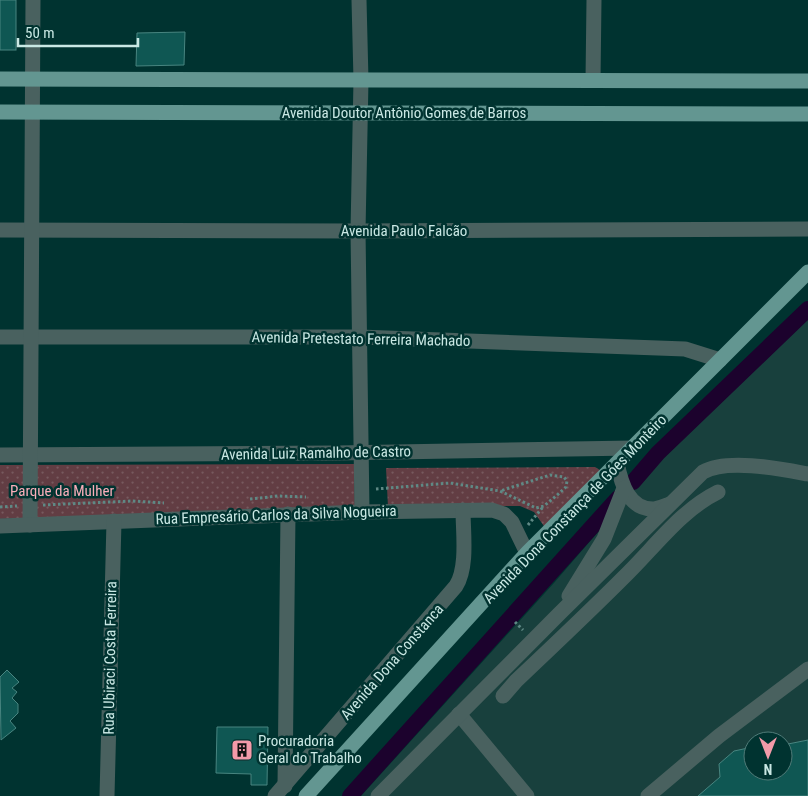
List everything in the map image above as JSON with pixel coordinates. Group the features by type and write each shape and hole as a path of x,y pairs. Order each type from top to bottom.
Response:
{"main road":[{"path":"0,79 808,81"},
{"name":"Avenida Doutor Antônio Gomes de Barros","path":"0,112 808,114"},
{"name":"Avenida Dona Constança de Góes Monteiro","path":"306,796 527,553 808,272"}],"street":[{"path":"30,524 33,0"},
{"path":"359,0 361,80 358,231 362,512"},
{"path":"593,80 594,0"},
{"name":"Avenida Paulo Falcão","path":"0,230 808,229"},
{"name":"Avenida Pretestato Ferreira Machado","path":"0,337 359,337 685,349 720,360"},
{"name":"Avenida Luiz Ramalho de Castro","path":"0,455 362,453 632,448"},
{"path":"617,464 624,488 632,501 645,508 655,509 670,504"},
{"path":"378,796 458,714 703,472 710,468 725,466 754,466 808,474"},
{"path":"559,614 604,539 624,488"},
{"path":"503,696 676,523 703,499 718,492"},
{"name":"Avenida Dona Constanca","path":"280,791 456,586 461,578 463,565 463,510"},
{"name":"Rua Empresário Carlos da Silva Nogueira","path":"0,526 288,514 492,510 504,514 512,522 520,535 527,553"},
{"path":"280,791 285,746 288,514"},
{"name":"Rua Ubiraci Costa Ferreira","path":"107,796 114,521"},
{"path":"648,796 718,736 808,669"},
{"path":"458,714 526,796"},
{"path":"285,746 294,760 304,764"}],"path":[{"path":"500,491 550,476 564,476 567,481 566,487 544,506 520,535"},
{"path":"362,490 450,483 500,491 536,508 544,506"},
{"path":"241,500 278,496 312,498"},
{"path":"0,507 133,501 173,503"},
{"path":"515,622 526,632"}],"shaded area":[{"path":"808,319 808,796 361,796 554,583 653,468"}],"green space":[{"name":"Parque da Mulher","path":"354,464 355,508 0,519 0,465"},
{"path":"595,467 603,472 546,529 534,512 520,506 388,507 386,468"}],"building":[{"path":"0,0 16,0 16,50 0,50"},
{"path":"185,32 184,65 136,66 137,33"},
{"path":"7,670 19,682 12,688 17,692 12,698 18,704 18,713 10,721 16,728 1,740 0,677"},
{"name":"Procuradoria Geral do Trabalho","path":"217,727 268,727 267,785 251,785 251,774 216,773"},
{"path":"808,740 808,796 698,796 720,777 719,764 734,751 743,749 743,781 793,781 793,743"}],"waterway":[{"path":"633,482 658,453 808,309"},
{"path":"350,796 618,498"}],"place":[{"name":"Procuradoria Geral do Trabalho","path":"242,750"}]}
